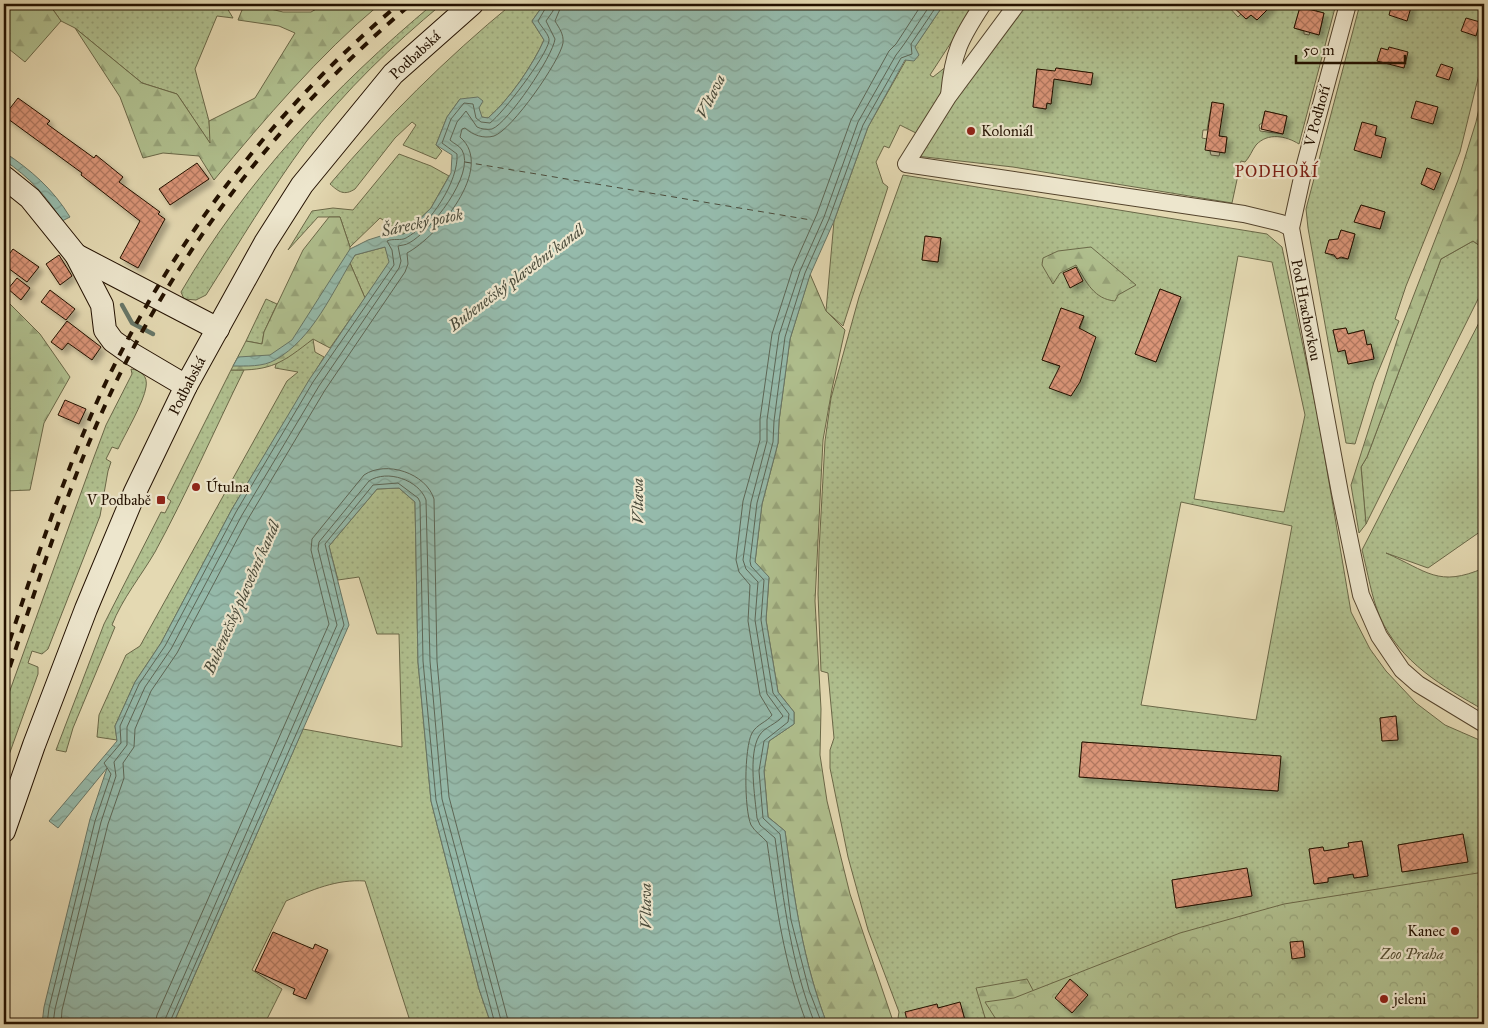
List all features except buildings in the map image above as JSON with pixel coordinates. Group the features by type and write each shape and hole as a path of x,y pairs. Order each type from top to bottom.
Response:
{"main road":[{"name":"Podbabská","path":"4,831 37,736 115,538 186,386 266,243 302,185 393,74 472,4"},
{"path":"4,177 30,198 76,255 102,305 105,330 113,341 186,386"},
{"path":"76,255 218,329"},
{"path":"102,305 110,292 118,286 132,283"}],"street":[{"path":"948,97 951,70 961,37 983,4"},
{"path":"1017,4 948,97 906,164 1244,214 1281,223 1291,228"},
{"name":"V Podhoří","path":"1291,228 1304,164 1348,4"},
{"name":"Pod Hrachovkou","path":"1291,228 1352,553 1361,595 1368,615 1390,653 1418,684 1484,724"}],"green space":[{"path":"4,4 49,4 61,21 25,62 4,45"},
{"path":"49,4 232,4 227,8 233,18 217,16 195,69 209,121 211,145 177,94 142,83 75,28 61,21"},
{"path":"250,4 283,12 311,12 325,4 380,4 314,66 214,180 199,156 163,153 143,158 120,97 75,28 142,83 177,94 210,143 209,121 255,98 295,33 279,26 238,20 242,10"},
{"path":"433,4 442,4 353,86 306,142 267,198 206,295 196,300 184,299 181,292 206,251 234,211 294,137 361,68"},
{"path":"512,4 544,4 532,21 544,40 520,82 496,111 488,118 481,117 479,108 460,99 447,117 436,145 442,151 436,159 403,145 416,125 412,122 395,138 355,189 345,193 330,184 417,90 463,46"},
{"path":"944,4 976,4 930,75 933,77 947,66 942,104 916,133 900,125 889,148 884,146 876,162 883,183 888,187 843,326 826,311 834,221 868,127 906,60"},
{"path":"1022,4 1230,4 1228,6 1238,17 1241,14 1247,19 1251,15 1257,20 1267,9 1262,4 1336,4 1299,144 1283,137 1271,137 1256,145 1245,162 1241,161 1232,203 1013,167 916,156","holes":["1300,7 1316,8 1316,11 1324,13 1319,35 1310,32 1309,35 1304,34 1304,31 1294,28","1056,68 1092,73 1091,84 1054,79","1037,69 1051,71 1051,104 1047,103 1046,109 1033,107","1212,102 1219,136 1227,138 1225,152 1220,152 1219,156 1211,155 1207,139 1202,138 1203,130 1207,130","1265,111 1287,116 1283,134 1260,131 1259,125 1262,123"]},
{"path":"1360,4 1484,4 1484,54 1460,152 1406,286 1395,319 1399,321 1374,382 1355,444 1346,443 1306,209","holes":["1427,168 1440,173 1434,189 1421,184","1361,205 1385,212 1380,229 1356,222 1356,216","1341,230 1355,234 1348,259 1338,258 1326,253 1329,240 1338,239","1346,328 1348,334 1363,330 1367,345 1371,344 1374,358 1348,364 1345,350 1338,351 1333,330"]},
{"path":"1484,86 1484,249 1473,241 1441,259 1367,457 1361,467 1366,524 1359,533 1351,485 1400,331 1458,180 1476,122"},
{"path":"399,154 431,166 449,176 431,208 404,234 380,218 350,247 340,217 318,217 288,250 312,211 333,208 353,210"},
{"path":"903,175 1267,234 1282,247 1318,417 1351,612 1370,649 1386,671 1416,703 1445,725 1484,742 1484,872 1046,987 1014,998 981,1002 987,1024 966,1024 960,1003 938,1008 937,1004 927,1007 929,1024 900,1024 899,1012 868,930 848,857 830,768 830,750 834,738 828,673 821,671 818,594 825,441 831,398 859,297","holes":["926,236 941,238 938,262 922,260","1238,256 1272,262 1305,415 1284,512 1194,499","1160,289 1181,297 1156,362 1135,354","1061,308 1084,317 1065,368 1042,360","1181,502 1292,526 1256,720 1141,705","1396,716 1398,739 1382,741 1380,718","1082,742 1280,756 1278,791 1080,777","1463,834 1467,862 1402,872 1398,845","1362,841 1368,876 1354,878 1353,874 1328,878 1328,882 1314,884 1309,849 1323,847 1324,851 1349,847 1348,843","1247,869 1251,896 1176,908 1172,880"]},
{"path":"329,217 340,217 350,247 350,263 365,298 330,348 313,339 276,364 257,369 231,370 246,341 262,344 264,332 303,250"},
{"path":"1473,241 1484,249 1484,287 1366,524 1361,467 1367,457 1441,259"},
{"path":"385,247 390,262 365,298 350,263 355,255"},
{"path":"1091,247 1136,285 1118,295 1115,301 1108,300 1096,293 1076,265 1060,273 1053,284 1042,265 1043,258 1058,251"},
{"path":"810,274 826,311 845,330 823,440 815,601 821,709 820,755 827,801 850,894 894,1024 827,1024 806,953 796,905 785,831 768,817 764,771 769,741 794,724 794,712 778,692 766,620 769,578 755,562 762,504 778,443 779,421 790,339"},
{"path":"4,298 40,334 70,377 44,423 30,490 4,491"},
{"path":"266,299 277,304 264,332 262,344 246,341"},
{"path":"1484,313 1484,529 1428,568 1386,553 1423,571 1444,577 1455,577 1484,568 1484,710 1424,672 1399,647 1380,617 1362,550"},
{"path":"313,339 315,352 324,357 232,509 161,643 135,682 115,726 117,740 97,737 99,715 126,655 140,646 287,381 298,372 275,368 276,364"},
{"path":"131,369 141,372 145,377 145,393 118,449 112,447 106,459 111,462 100,516 48,649 42,654 32,651 28,663 38,667 38,674 4,769 4,707 106,425 132,374"},
{"path":"231,370 244,370 167,530 116,615 112,625 115,627 73,728 66,752 56,750 104,624 161,512 165,513 171,501 167,498"},
{"path":"399,488 415,502 418,662 431,801 479,989 491,1024 411,1024 365,881 354,881 324,886 286,901 252,970 282,989 267,1019 255,1024 173,1024 303,729 402,747 399,634 377,634 359,577 338,580 329,546 377,489"},
{"name":"Zoo Praha","path":"1484,872 1484,1024 999,1024 985,1002 1014,998 1180,933 1284,904"},
{"path":"1027,979 1048,1018 1043,1024 987,1024 976,988"}],"water":[{"path":"544,4 944,4 915,47 919,55 914,61 905,60 868,127 834,221 810,275 790,339 779,421 778,443 762,504 755,562 769,577 766,620 778,692 794,712 794,724 769,741 764,771 768,817 785,831 796,905 806,953 827,1024 491,1024 479,989 431,801 418,662 415,502 399,488 377,489 329,546 349,625 173,1024 42,1024 44,1007 90,819 107,768 58,828 49,821 117,741 115,726 135,682 161,643 232,509 309,380 389,262 385,247 355,255 321,313 300,340 288,351 265,364 233,366 238,357 270,355 292,340 350,249 368,240 387,234 404,234 431,208 451,173 452,155 436,145 447,117 460,99 478,97 483,101 479,108 482,117 488,118 504,102 527,71 544,40 532,21"},
{"path":"4,152 41,181 70,217 62,221 37,188 22,173 4,160"}],"waterway":[{"name":"Šárecký potok","path":"122,305 132,323 153,334"}],"ferry route":[{"path":"465,162 811,220"}],"railway":[{"path":"4,658 51,517 92,414 107,380 165,275 233,177 271,130 311,86 399,4"},
{"path":"4,684 55,532 98,420 143,330 174,278 207,227 282,132 322,87 411,4"}],"place":[{"name":"Koloniál","path":"971,131"},
{"name":"Útulna","path":"196,487"},
{"name":"V Podbabě","path":"161,500"},
{"name":"Kanec","path":"1455,931"},
{"name":"jeleni","path":"1384,999"}],"district":[{"name":"PODHOŘÍ","path":"1277,171"}],"water label":[{"name":"Vltava","path":"710,96"},
{"name":"Bubenečský plavební kanál","path":"516,277"},
{"name":"Vltava","path":"637,501"},
{"name":"Bubenečský plavební kanál","path":"241,597"},
{"name":"Vltava","path":"645,906"}]}
